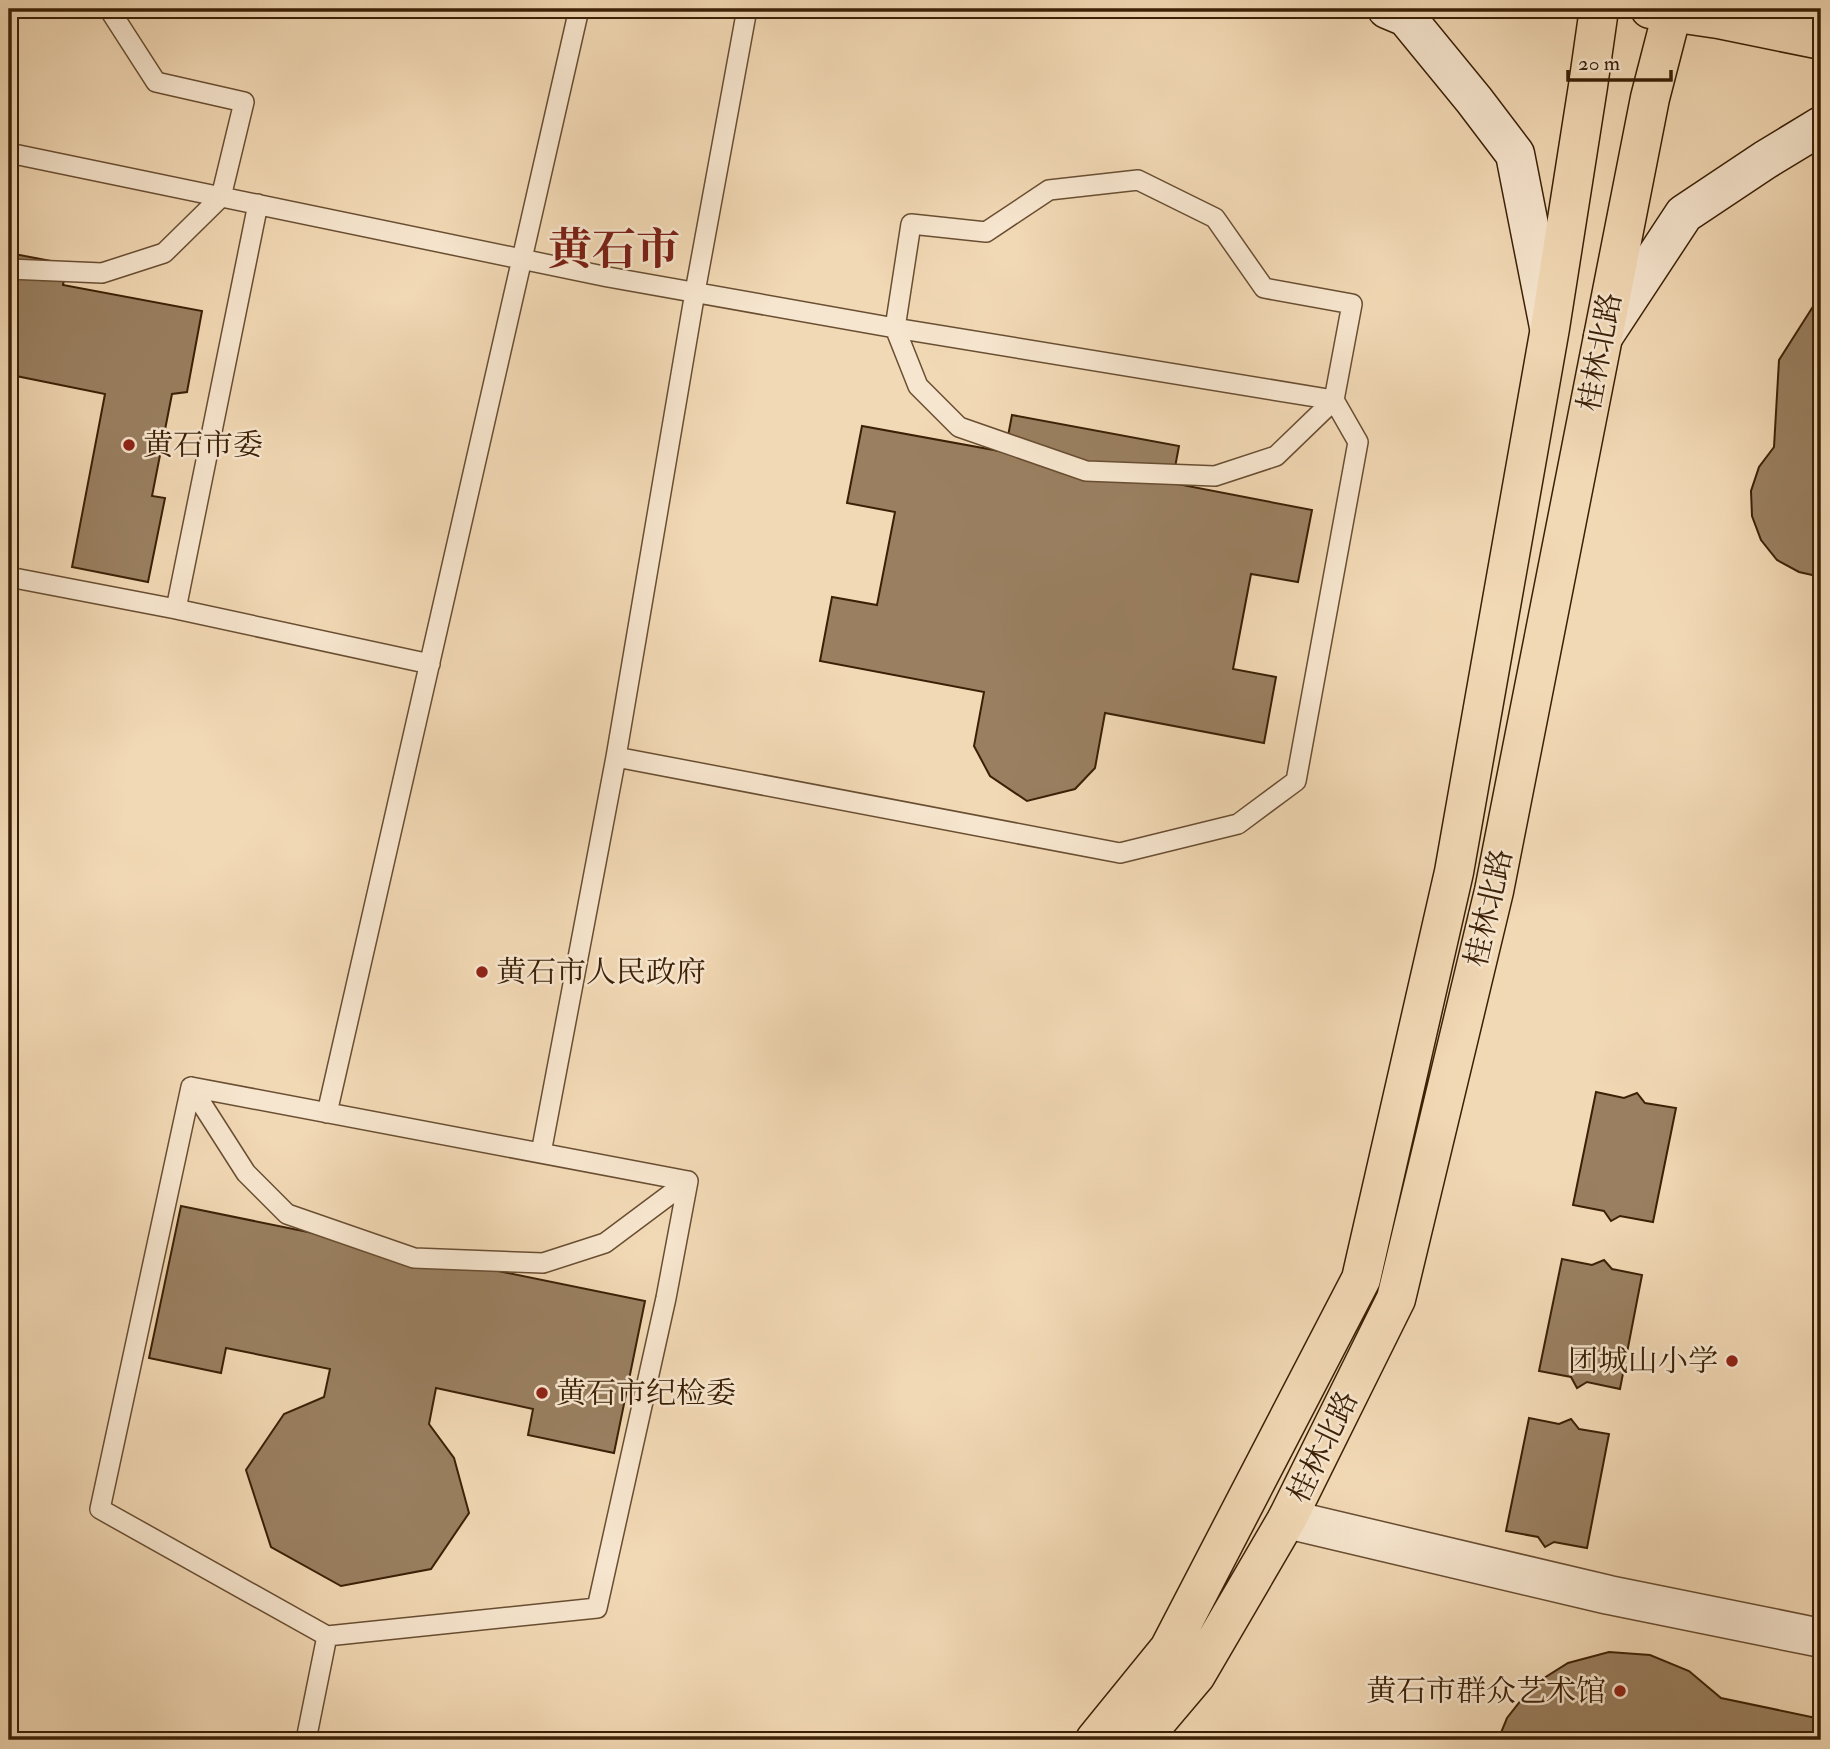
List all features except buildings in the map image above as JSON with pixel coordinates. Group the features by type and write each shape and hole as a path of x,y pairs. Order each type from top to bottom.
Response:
{"main road":[{"path":"1387,9 1406,18 1515,154 1550,328"},
{"name":"桂林北路","path":"1096,1740 1169,1649 1361,1279 1454,872 1550,328 1599,9"},
{"path":"1665,10 1821,40"},
{"name":"桂林北路","path":"1141,1740 1196,1675 1287,1520 1396,1299 1494,891 1665,10"},
{"path":"1603,337 1684,214 1821,125"},
{"path":"1287,1520 1609,1595 1821,1638"}],"lane":[{"path":"9,269 102,273 164,253 221,197 244,102 156,82 109,9"},
{"path":"327,1113 579,9"},
{"path":"541,1153 615,757 747,9"},
{"path":"9,153 695,292 895,328 1334,400"},
{"path":"1138,180 1215,218 1264,288 1352,304 1334,400 1276,456 1215,476 1086,471 959,426 918,386 895,328 911,224 986,232 1049,190 1138,180"},
{"path":"176,608 258,204"},
{"path":"615,757 1120,853 1238,824 1296,781 1358,442 1334,400"},
{"path":"9,576 176,608 430,664"},
{"path":"191,1087 688,1181"},
{"path":"191,1087 246,1174 287,1214 414,1258 543,1264 604,1243 688,1181"},
{"path":"191,1087 100,1509 327,1636 597,1608 666,1298 688,1181"},
{"path":"306,1740 327,1636"}],"place":[{"name":"黄石市委","path":"129,445"},
{"name":"黄石市人民政府","path":"482,972"},
{"name":"团城山小学","path":"1732,1361"},
{"name":"黄石市纪检委","path":"542,1393"},
{"name":"黄石市群众艺术馆","path":"1620,1691"}],"district":[{"name":"黄石市","path":"614,250"}]}
